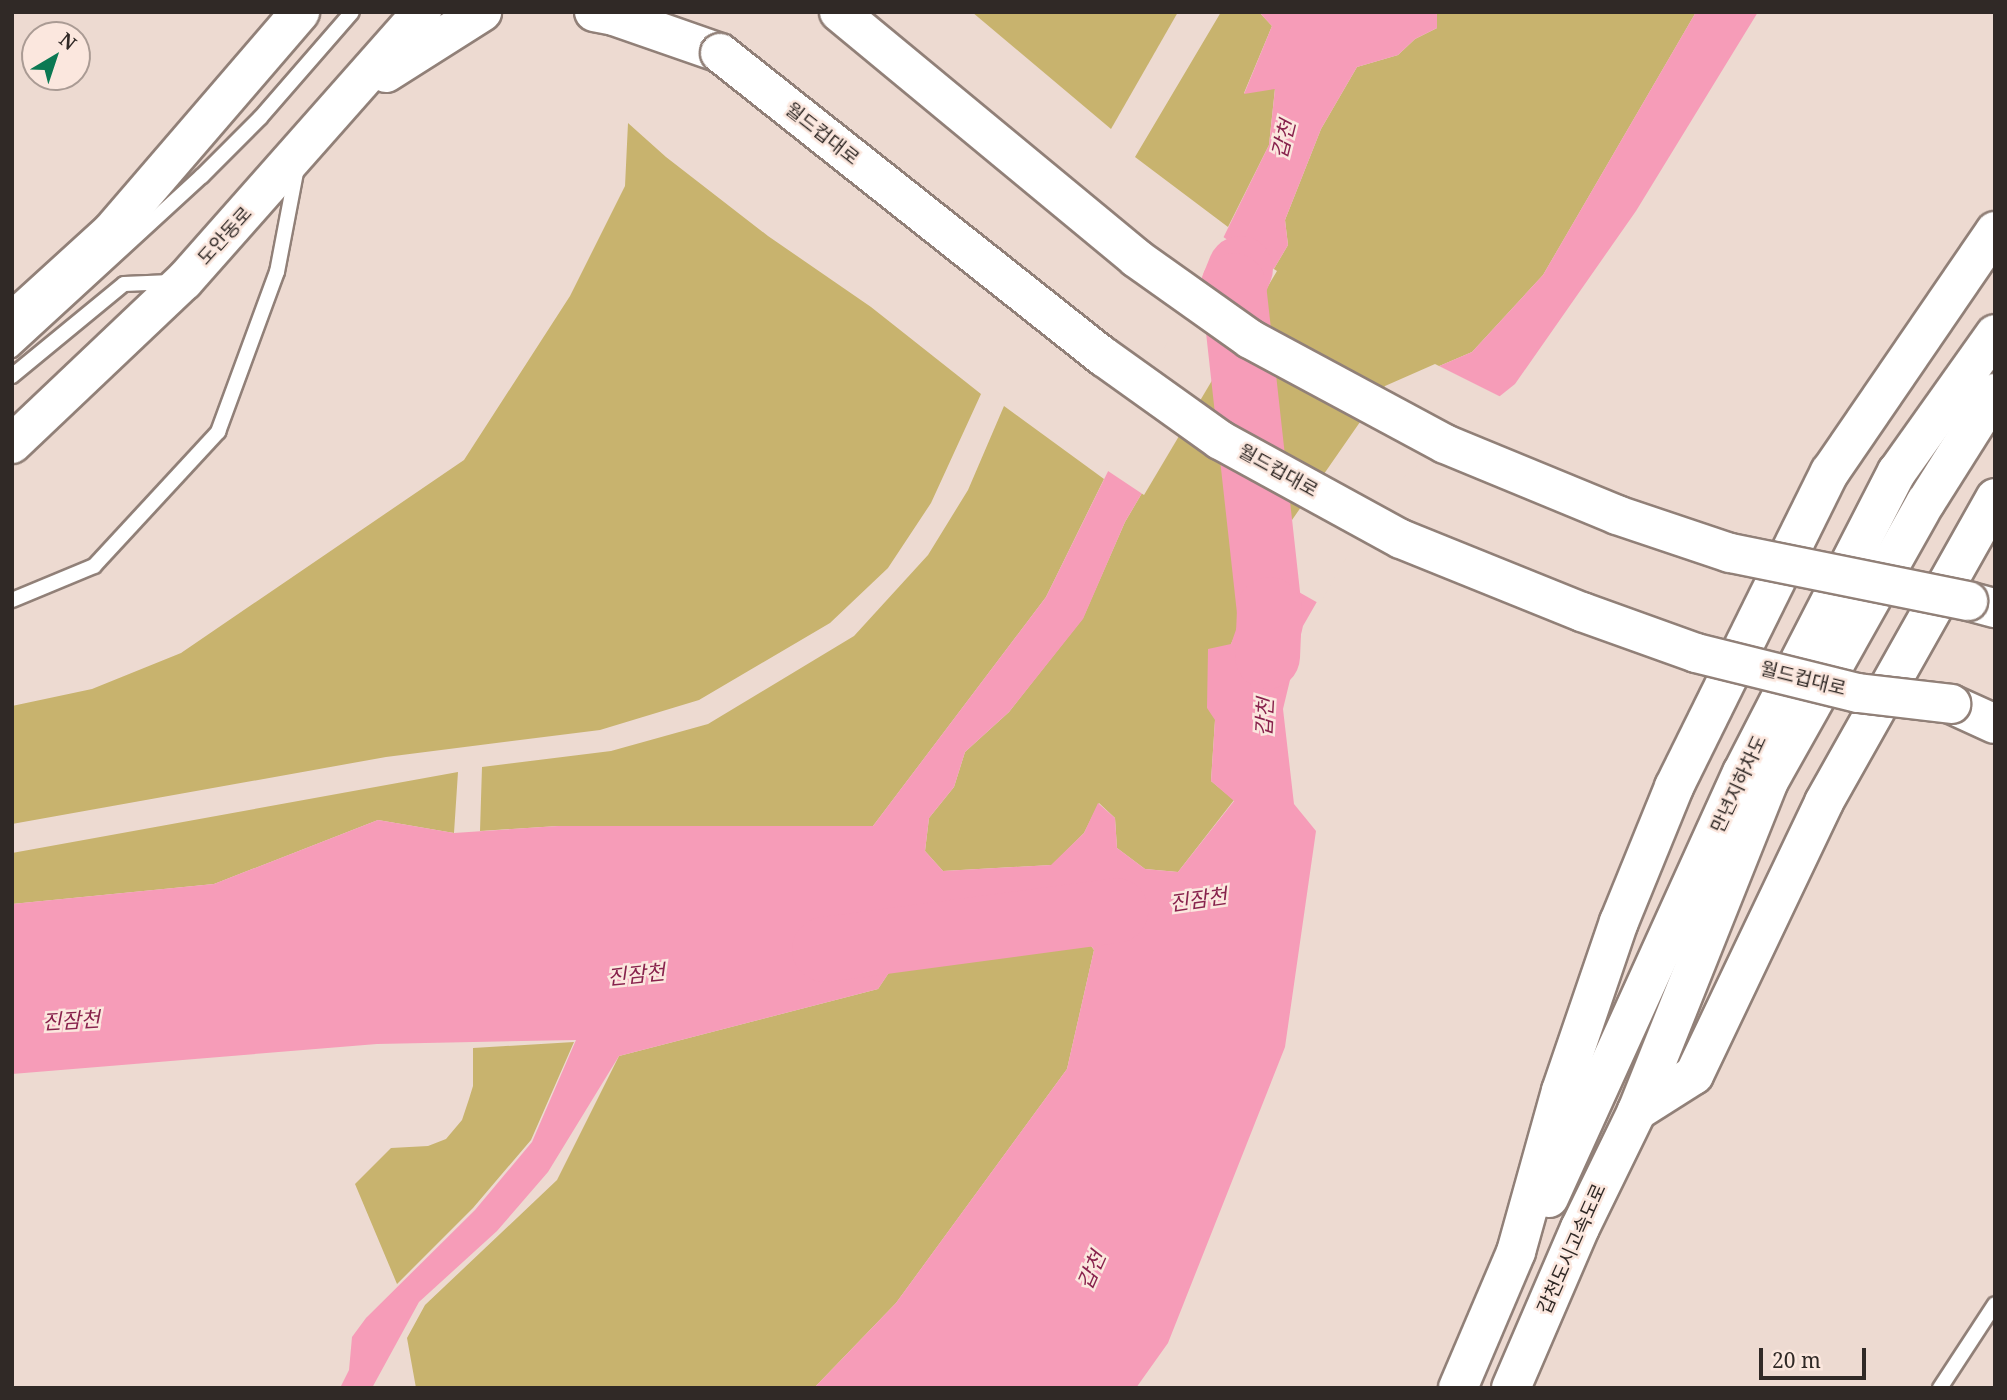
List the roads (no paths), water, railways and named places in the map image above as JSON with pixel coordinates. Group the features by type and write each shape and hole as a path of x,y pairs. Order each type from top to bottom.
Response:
{"main road":[{"path":"261,54 287,12"},
{"path":"12,322 111,232 261,54 300,12"},
{"name":"도안동로","path":"12,444 184,281 422,12"},
{"path":"343,101 482,12"},
{"path":"594,12 614,16 720,53"},
{"name":"월드컵대로","path":"670,12 1104,357 1220,440 1401,539 1582,612 1696,653 1858,693 1951,704 1995,694"},
{"path":"839,12 1136,258 1238,331 1445,444 1617,515 1730,553 1986,603"},
{"path":"1458,1388 1516,1252 1561,1091 1614,935 1674,787 1830,472 1995,231"},
{"name":"만년지하차도","path":"1516,1252 1559,1182 1742,773 1897,472 1995,334"},
{"name":"만년지하차도","path":"1637,1111 1768,783 1926,502 1995,393"},
{"path":"1637,1111 1694,1075 1824,802 1995,498"},
{"path":"1951,704 1995,724"},
{"name":"갑천도시고속도로","path":"1511,1388 1580,1228 1637,1111"}],"lane":[{"path":"12,350 202,176 260,118 352,12"},
{"path":"12,600 94,566 218,432 277,272 300,150"},
{"path":"12,376 124,284 184,281"},
{"path":"1940,1388 1995,1304"}],"water":[{"path":"1259,12 1437,12 1437,28 1415,39 1398,55 1357,67 1321,129 1285,220 1288,245 1125,522 1083,619 1009,712 965,752 954,787 929,818 925,851 943,871 1051,865 1084,833 1098,803 1115,818 1117,848 1145,869 1178,872 1234,801 1211,781 1215,720 1207,708 1208,649 1231,644 1252,584 1388,388 1472,352 1543,275 1696,12 1758,12 1636,211 1515,384 1380,492 1303,626 1283,709 1294,804 1316,831 1285,1047 1168,1343 1136,1388 814,1388 896,1303 1067,1069 1094,950 1078,928 932,909 878,989 619,1056 548,1172 497,1231 419,1302 372,1388 340,1388 349,1370 352,1337 366,1318 475,1210 532,1142 576,1040 377,1044 12,1074 12,904 214,884 378,820 454,833 558,826 873,826 1046,597 1269,145 1275,89 1244,94 1272,26"}],"waterway":[{"name":"갑천","path":"1240,268 1233,285 1269,609 1267,656"},
{"name":"진잠천","path":"824,949 1115,910"}]}
